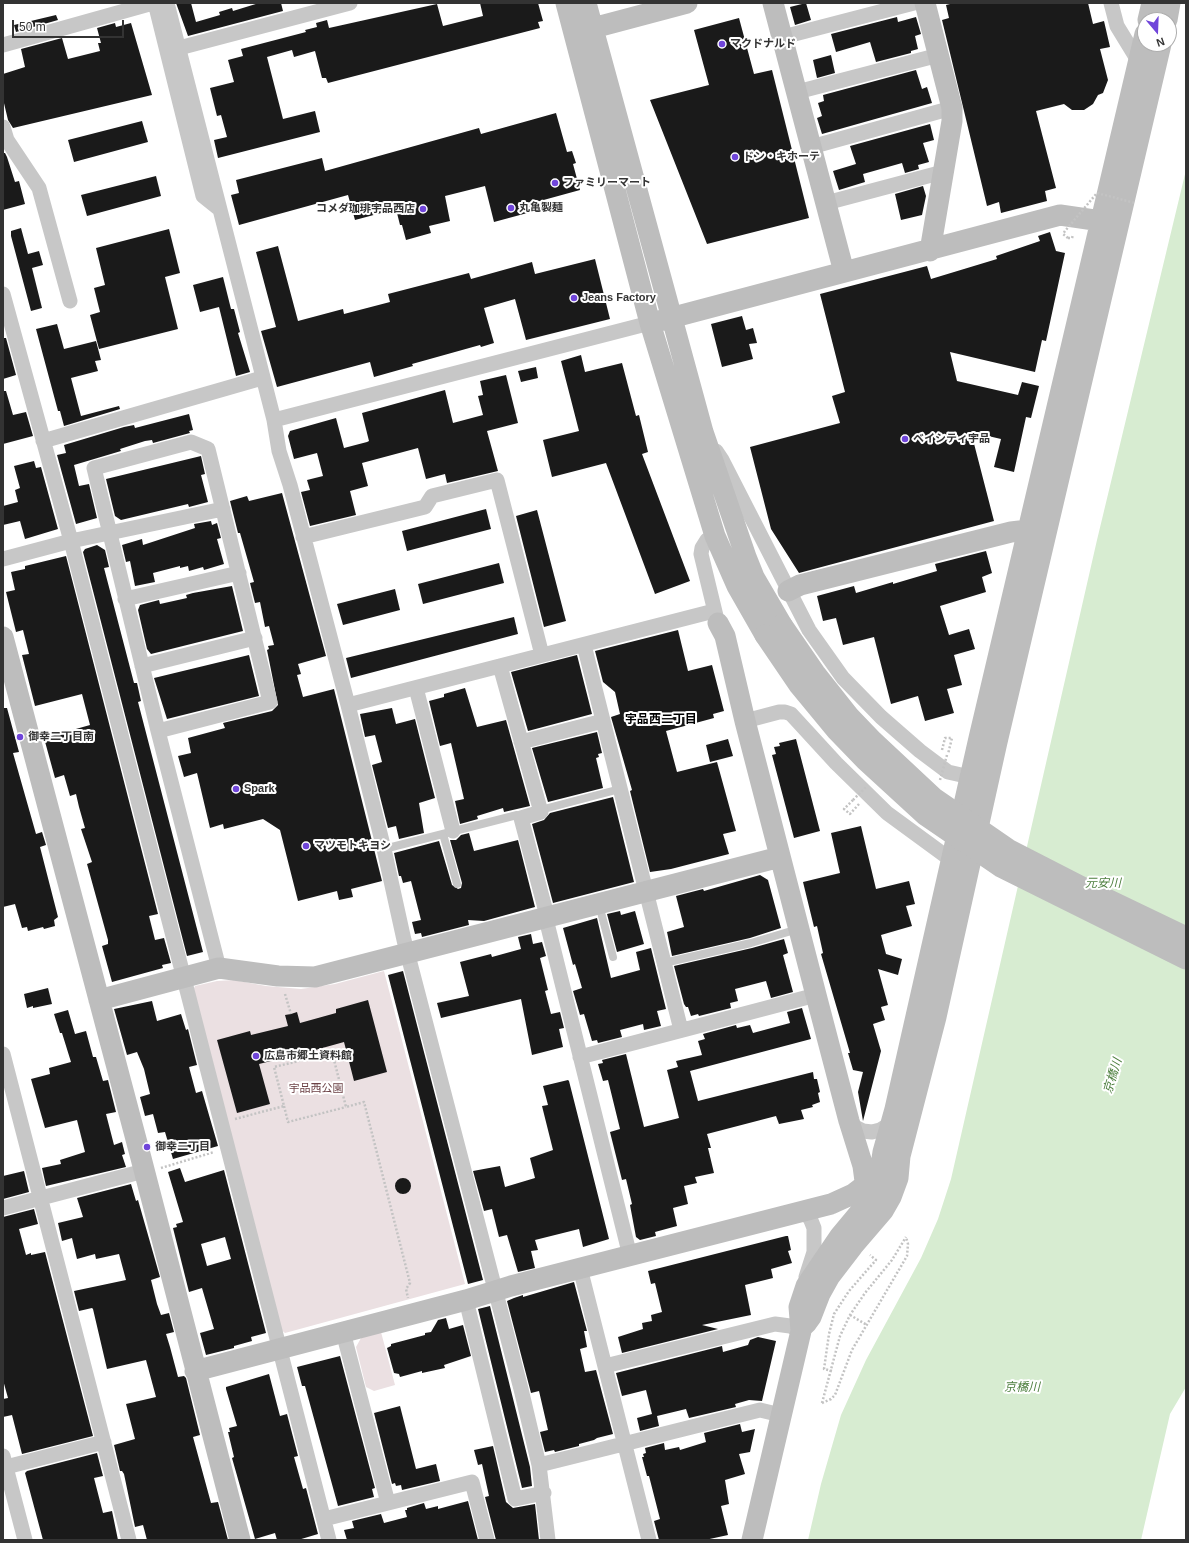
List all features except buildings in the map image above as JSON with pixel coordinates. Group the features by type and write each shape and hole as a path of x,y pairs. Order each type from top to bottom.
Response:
{"street":[{"path":"168,3 218,208 274,420 279,451 290,485 348,705 384,849 408,954 496,1291 539,1465 544,1493 548,1540"},
{"path":"179,48 350,3"},
{"path":"566,3 650,323 715,536 737,586 774,630 815,673 849,716 873,741 934,798 1008,849 1086,889 1186,937"},
{"path":"586,3 703,432 746,557 758,583 774,630 799,685 837,731 865,760 925,815 1001,867 1186,959"},
{"path":"593,28 687,3"},
{"path":"773,3 844,272"},
{"path":"783,37 914,3"},
{"path":"925,3 952,108 952,121 930,251"},
{"path":"1111,3 1117,26 1147,64"},
{"path":"3,45 147,4 204,196 218,208"},
{"path":"861,1250 867,1200 895,1109 959,866 1147,64 1146,52"},
{"path":"1147,64 1155,52"},
{"path":"797,92 939,55"},
{"path":"811,147 952,108"},
{"path":"3,127 7,140 39,188 70,301"},
{"path":"826,203 943,172"},
{"path":"274,420 930,251 1060,215 1110,222"},
{"path":"3,294 71,541 330,1540"},
{"path":"43,441 262,378"},
{"path":"703,432 722,460 808,630 843,678 881,717 920,751 948,772 979,779"},
{"path":"158,731 270,702 208,449 191,442 94,468 158,731 219,968"},
{"path":"303,537 425,507 432,496 497,480 542,655"},
{"path":"3,559 71,541 223,508"},
{"path":"788,592 800,585 1011,532 1037,532"},
{"path":"715,536 707,540 702,548 701,554 716,617 725,636 798,929 849,1121 863,1166 867,1200"},
{"path":"126,599 239,573"},
{"path":"348,705 542,655 716,617"},
{"path":"3,637 10,692 150,1171 195,1371 240,1540"},
{"path":"142,666 255,638"},
{"path":"584,645 681,1030"},
{"path":"500,666 540,812 521,818 547,917 580,1057 630,1256"},
{"path":"416,688 448,832"},
{"path":"745,721 779,712 791,714 887,813 959,866"},
{"path":"521,742 603,721"},
{"path":"99,1000 183,976 219,968 305,978 332,973 780,856"},
{"path":"801,1331 811,1317 820,1294 830,1276 861,1250 891,1198 898,1178 900,1156 936,1018 959,866"},
{"path":"580,1057 816,995"},
{"path":"799,1307 806,1286 817,1267 867,1200 894,1155 911,1081 936,1018"},
{"path":"3,1054 129,1540"},
{"path":"849,1121 855,1127 863,1131 876,1131 888,1124 893,1118 895,1109"},
{"path":"3,1208 150,1171"},
{"path":"195,1371 280,1350 580,1268 802,1212 831,1204 853,1194 867,1200"},
{"path":"831,1204 843,1203 852,1208 867,1200"},
{"path":"752,1540 801,1331 799,1307 802,1288 812,1261 814,1244 813,1222 802,1212"},
{"path":"580,1268 648,1540"},
{"path":"466,1300 515,1499 544,1493"},
{"path":"605,1366 775,1324 790,1326 801,1331"},
{"path":"343,1332 388,1502"},
{"path":"539,1465 760,1410 781,1415"},
{"path":"25,1540 4,1460 104,1442"},
{"path":"324,1519 472,1482 487,1540"}],"lane":[{"path":"540,812 544,809 620,789"},
{"path":"384,849 518,815 521,818"},
{"path":"448,832 457,884"},
{"path":"599,904 613,957"},
{"path":"664,963 750,943 798,929"}],"path":[{"path":"1068,235 1068,238 1063,234 1097,193 1135,203"},
{"path":"938,786 952,738 945,738 941,756"},
{"path":"862,801 850,814 844,810 869,784"},
{"path":"279,994 286,995 291,1014"},
{"path":"346,1107 332,1052 274,1067 288,1122 346,1107 364,1102 410,1283 406,1289 409,1302"},
{"path":"150,1171 226,1141 233,1132 230,1121 284,1106"},
{"path":"906,1237 908,1244 907,1256 852,1350 832,1399 822,1403 832,1371 840,1336 850,1315 865,1293 892,1260 906,1237"},
{"path":"832,1371 824,1369 828,1334 834,1314 849,1291 876,1260 861,1250"},
{"path":"850,1315 867,1325"}],"green space":[{"name":"宇品西公園","path":"384,971 465,1284 285,1333 280,1329 192,993 195,986 217,981 234,980 266,986 301,989 335,984"},
{"path":"381,1332 395,1385 374,1391 366,1387 356,1347 361,1338"}],"water":[{"name":"京橋川","path":"1186,170 1186,1387 1170,1414 1141,1540 808,1540 821,1484 841,1415 866,1360 921,1258 938,1219 951,1179 1097,540"}],"place":[{"name":"マクドナルド","path":"722,44"},
{"name":"ドン・キホーテ","path":"735,157"},
{"name":"ファミリーマート","path":"555,183"},
{"name":"丸亀製麺","path":"511,208"},
{"name":"コメダ珈琲宇品西店","path":"423,209"},
{"name":"Jeans Factory","path":"574,298"},
{"name":"ベイシティ宇品","path":"905,439"},
{"name":"御幸二丁目南","path":"20,737"},
{"name":"Spark","path":"236,789"},
{"name":"マツモトキヨシ","path":"306,846"},
{"name":"広島市郷土資料館","path":"256,1056"},
{"name":"御幸二丁目","path":"147,1147"}],"district":[{"name":"宇品西二丁目","path":"661,720"}],"water label":[{"name":"元安川","path":"1103,884"}]}
